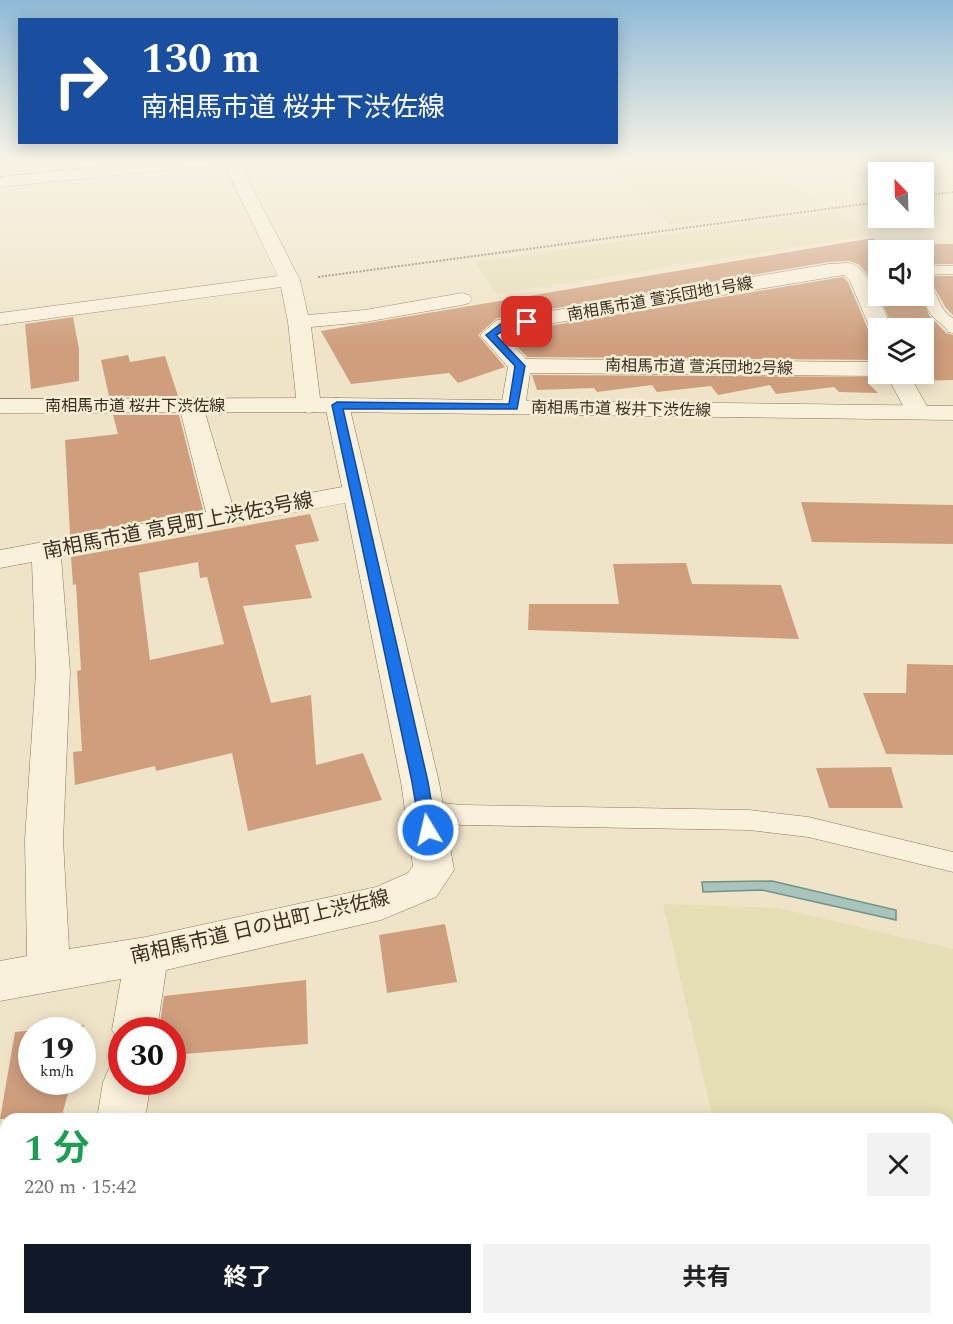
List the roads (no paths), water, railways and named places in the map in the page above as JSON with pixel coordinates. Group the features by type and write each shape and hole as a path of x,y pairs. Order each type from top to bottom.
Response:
{"street":[{"name":"南相馬市道 日の出町上渋佐線","path":"0,981 146,956 381,903 422,885 434,870 425,810 355,493 323,406 299,322 290,280 261,222"},
{"name":"南相馬市道 萱浜団地1号線","path":"520,366 491,335 505,325 830,270 849,269 859,279 876,318"},
{"path":"0,319 290,280"},
{"path":"299,322 365,316 462,299"},
{"path":"513,407 520,366"},
{"name":"南相馬市道 萱浜団地2号線","path":"520,366 868,369"},
{"path":"903,384 918,412"},
{"name":"南相馬市道 桜井下渋佐線","path":"0,406 513,407 953,413"},
{"path":"191,406 222,519"},
{"name":"南相馬市道 高見町上渋佐3号線","path":"0,559 355,493"},
{"path":"46,552 53,672 44,840 49,971"},
{"path":"137,1017 146,956"},
{"path":"122,1113 125,1095"}],"lane":[{"path":"934,270 953,270"},
{"path":"934,306 939,316 952,324"},
{"path":"425,810 461,815 749,820 808,827 953,862"}],"water":[{"path":"772,881 896,910 896,920 762,890 703,892 702,882"}]}
